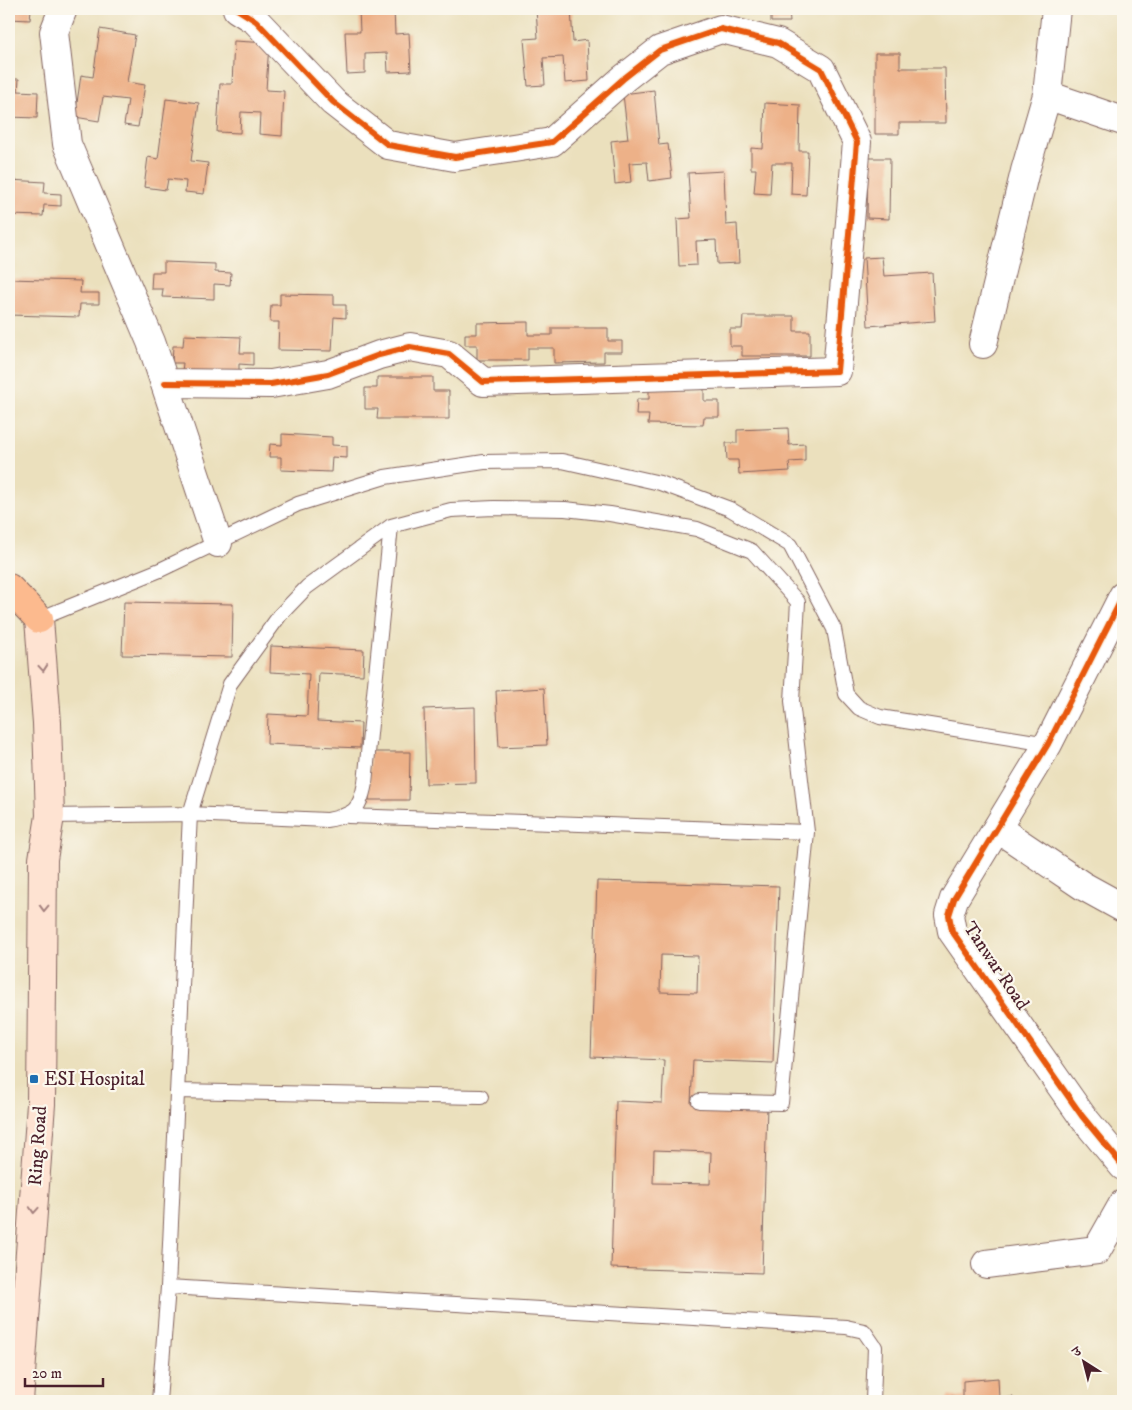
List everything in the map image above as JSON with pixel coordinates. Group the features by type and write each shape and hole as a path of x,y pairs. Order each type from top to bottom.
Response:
{"main road":[{"path":"9,588 39,619"},
{"name":"Ring Road","path":"19,1401 42,1104 43,859 50,816 47,722 39,619"}],"street":[{"path":"63,9 54,32 67,144 151,342 218,543"},
{"path":"165,383 271,384 328,374 379,355 410,347 449,354 483,382 837,370 856,142 821,69 778,43 721,29 660,50 622,79 552,142 455,157 388,145 333,102 256,20 236,9"},
{"path":"983,344 1025,171 1047,95 1056,9"},
{"path":"1047,95 1123,121"},
{"name":"Tanwar Road","path":"1123,596 1048,744 954,899 948,915 952,931 1082,1116 1123,1166"},
{"path":"997,828 1083,886 1123,908"},
{"path":"986,1264 1097,1250 1123,1204"}],"lane":[{"path":"39,619 160,570 306,501 385,477 484,462 562,461 660,483 730,509 790,545 834,629 846,694 859,708 880,717 1048,744"},
{"path":"159,1401 168,1287 190,814 230,684 280,615 307,587 391,526 451,510 565,510 610,514 697,529 752,551 798,602 792,701 807,832 781,1103 699,1101"},
{"path":"348,816 362,800 365,783 391,526"},
{"path":"50,816 190,814 327,820 348,816 807,832"},
{"path":"177,1091 481,1097"},
{"path":"168,1287 846,1327 864,1331 875,1347 873,1401"}],"building":[{"path":"9,9 31,9 30,20 9,19"},
{"path":"359,9 394,9 395,34 409,33 411,71 388,72 387,53 365,54 365,73 347,74 345,32 360,32"},
{"path":"536,9 571,9 573,42 587,40 589,81 565,83 563,57 543,58 545,85 528,86 524,39 538,38"},
{"path":"771,9 789,9 790,22 771,22"},
{"path":"100,29 135,35 127,82 145,85 138,127 124,125 128,100 103,97 99,121 75,117 81,75 93,77"},
{"path":"234,41 269,43 266,90 284,91 282,136 259,134 260,113 241,112 240,133 217,132 220,84 232,84"},
{"path":"875,53 900,53 900,68 945,68 946,123 899,123 899,134 875,134"},
{"path":"9,79 19,79 18,91 38,92 37,118 9,117"},
{"path":"654,90 659,145 668,144 672,178 649,181 647,162 629,163 631,182 615,184 611,141 628,139 623,94"},
{"path":"166,99 199,103 191,161 208,163 204,194 185,192 186,181 168,179 166,190 144,187 148,157 158,159"},
{"path":"765,103 800,105 799,151 808,151 806,195 791,194 792,163 772,163 770,194 754,193 756,169 751,169 751,148 763,149"},
{"path":"868,158 890,158 889,219 867,218"},
{"path":"724,171 726,225 737,224 739,263 717,264 716,240 696,241 697,265 679,266 677,219 691,218 688,173"},
{"path":"9,180 45,182 44,193 61,194 61,206 44,205 43,216 9,215"},
{"path":"882,257 884,276 932,273 935,321 868,326 864,258"},
{"path":"164,262 215,264 215,272 231,273 230,285 214,284 214,299 162,297 163,289 151,289 152,272 164,272"},
{"path":"9,279 81,281 80,293 99,293 99,304 80,304 79,317 9,315"},
{"path":"280,294 334,295 334,305 346,305 346,318 334,317 332,351 278,350 279,322 270,322 271,305 280,305"},
{"path":"743,316 794,316 794,331 810,331 810,356 742,356 742,346 730,346 730,329 742,329"},
{"path":"528,322 528,335 552,335 552,328 608,328 608,341 622,341 622,352 604,352 604,362 554,363 554,348 528,348 528,360 477,360 477,345 465,345 465,334 477,334 477,323"},
{"path":"184,335 241,337 240,353 253,353 253,365 239,364 239,374 182,372 183,363 172,363 173,346 183,346"},
{"path":"377,377 433,377 433,391 449,391 449,419 377,419 378,409 365,409 365,388 377,388"},
{"path":"649,388 704,389 704,401 719,401 719,417 704,417 703,425 648,424 649,415 636,415 637,399 649,399"},
{"path":"788,428 789,445 805,444 805,461 789,462 790,471 739,474 738,460 727,460 726,443 737,443 737,430"},
{"path":"282,434 332,437 332,445 347,446 347,458 332,457 331,472 281,470 281,457 269,457 270,444 282,445"},
{"path":"124,602 233,604 232,657 122,655"},
{"path":"271,646 364,650 363,675 319,673 317,721 361,723 360,748 267,744 268,714 307,716 309,674 270,672"},
{"path":"544,688 547,745 499,747 496,691"},
{"path":"475,707 476,783 426,784 424,709"},
{"path":"370,752 410,752 409,800 369,800"},
{"path":"597,881 779,886 773,1063 693,1060 691,1103 767,1106 762,1273 611,1268 616,1101 662,1103 664,1060 591,1057","holes":["661,955 698,956 697,993 660,992","654,1150 711,1152 710,1184 653,1183"]},
{"path":"998,1378 999,1398 1013,1397 1013,1401 947,1401 948,1396 963,1397 963,1381"}],"cycle path":[{"path":"165,383 271,384 328,374 379,355 410,347 449,354 483,382 837,371 857,142 821,69 778,43 721,29 660,50 623,79 552,142 455,157 388,145 333,102 256,21 237,9"},
{"path":"1123,596 1048,744 954,899 949,915 952,931 1082,1116 1123,1166"}],"place":[{"name":"ESI Hospital","path":"34,1079"}]}
